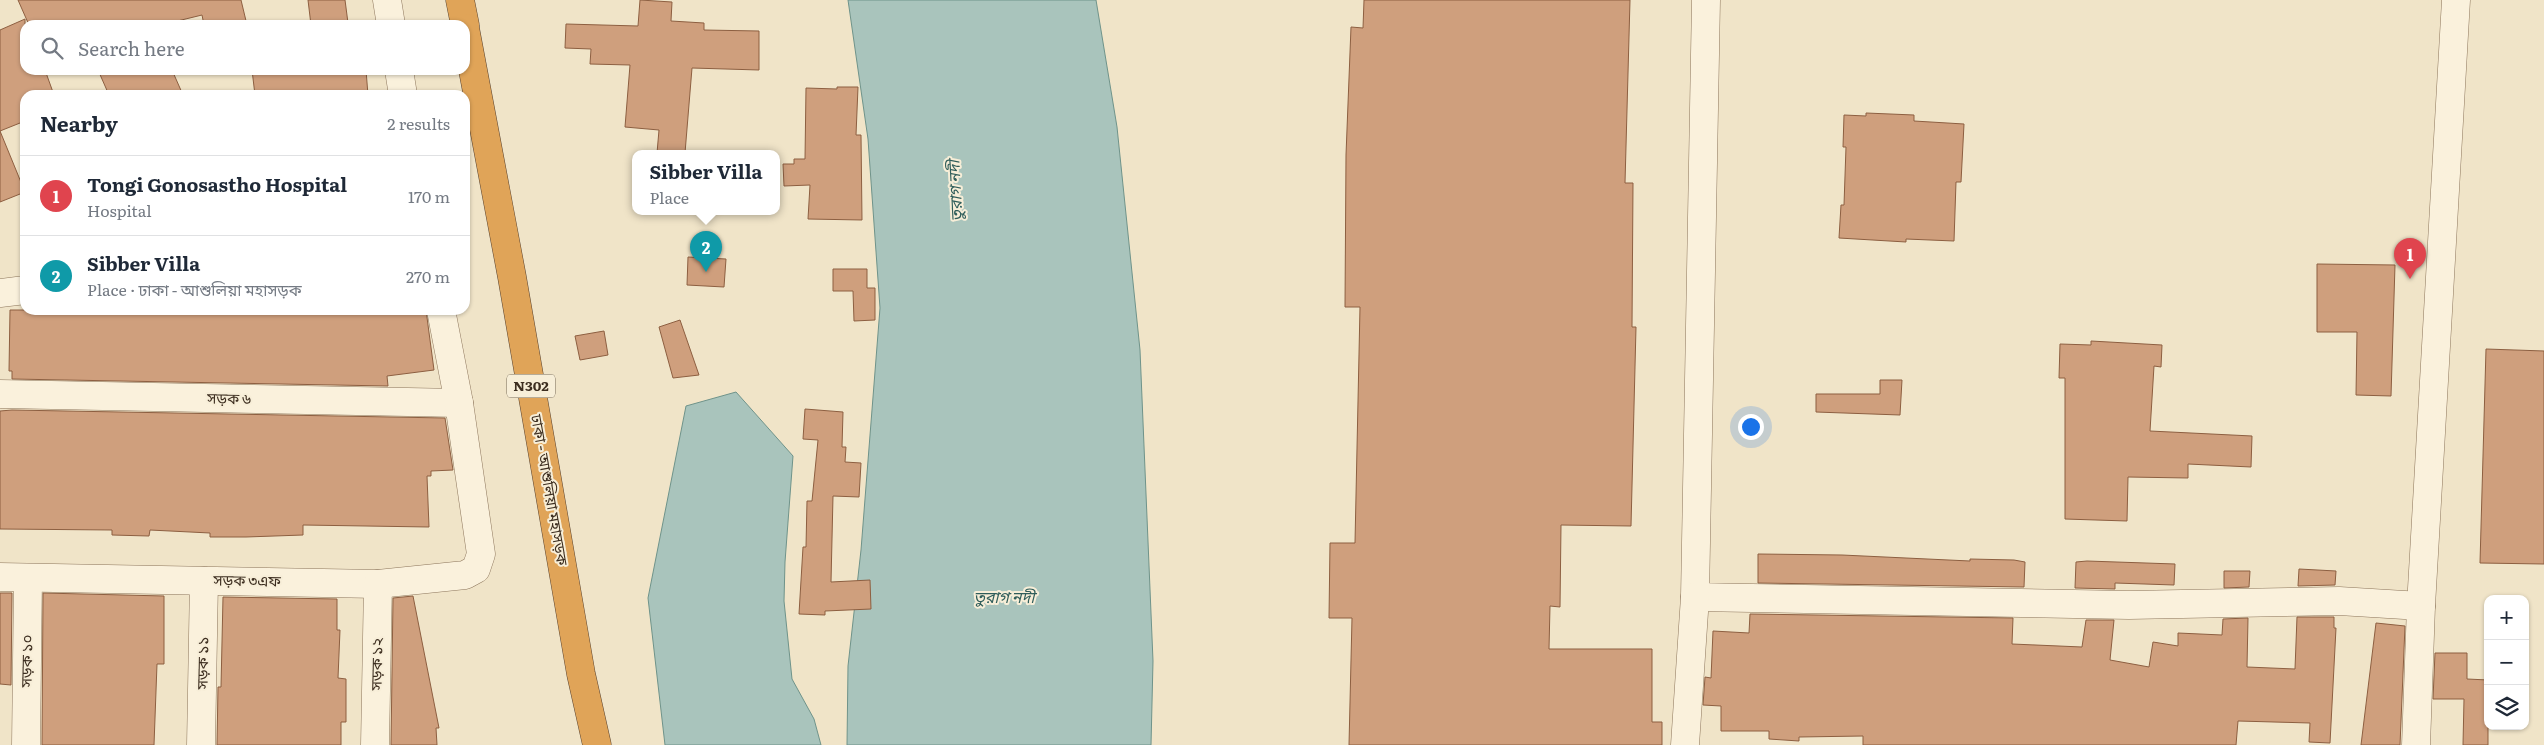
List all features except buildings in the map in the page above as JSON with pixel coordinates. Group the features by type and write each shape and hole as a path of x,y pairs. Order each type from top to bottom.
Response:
{"highway":[{"name":"ঢাকা - আশুলিয়া মহাসড়ক","path":"460,0 464,20"},
{"name":"ঢাকা - আশুলিয়া মহাসড়ক","path":"470,53 512,277 581,674 597,745"}],"street":[{"path":"387,0 390,20"},
{"path":"1685,745 1696,597 1706,0"},
{"path":"2416,745 2421,606 2456,0"},
{"path":"400,75 402,90"},
{"path":"0,293 20,291"},
{"path":"442,315 458,403"},
{"name":"সড়ক ৬","path":"0,394 458,403"},
{"name":"সড়ক ৩এফ","path":"0,577 378,584 465,575 476,569 481,554 458,403"},
{"name":"সড়ক ১০","path":"26,745 28,578"},
{"name":"সড়ক ১১","path":"201,745 204,581"},
{"name":"সড়ক ১২","path":"375,745 378,584"},
{"path":"1696,597 2129,605 2339,601 2421,606"}],"water":[{"name":"তুরাগ নদী","path":"848,0 1096,0 1117,127 1140,350 1153,661 1151,745 847,745 848,666 861,550 880,308 868,139"},
{"path":"736,392 793,456 784,601 792,679 814,719 821,745 665,745 648,598 686,406"}],"place":[{"name":"Sibber Villa","path":"706,272"},
{"name":"Tongi Gonosastho Hospital","path":"2410,279"}]}
